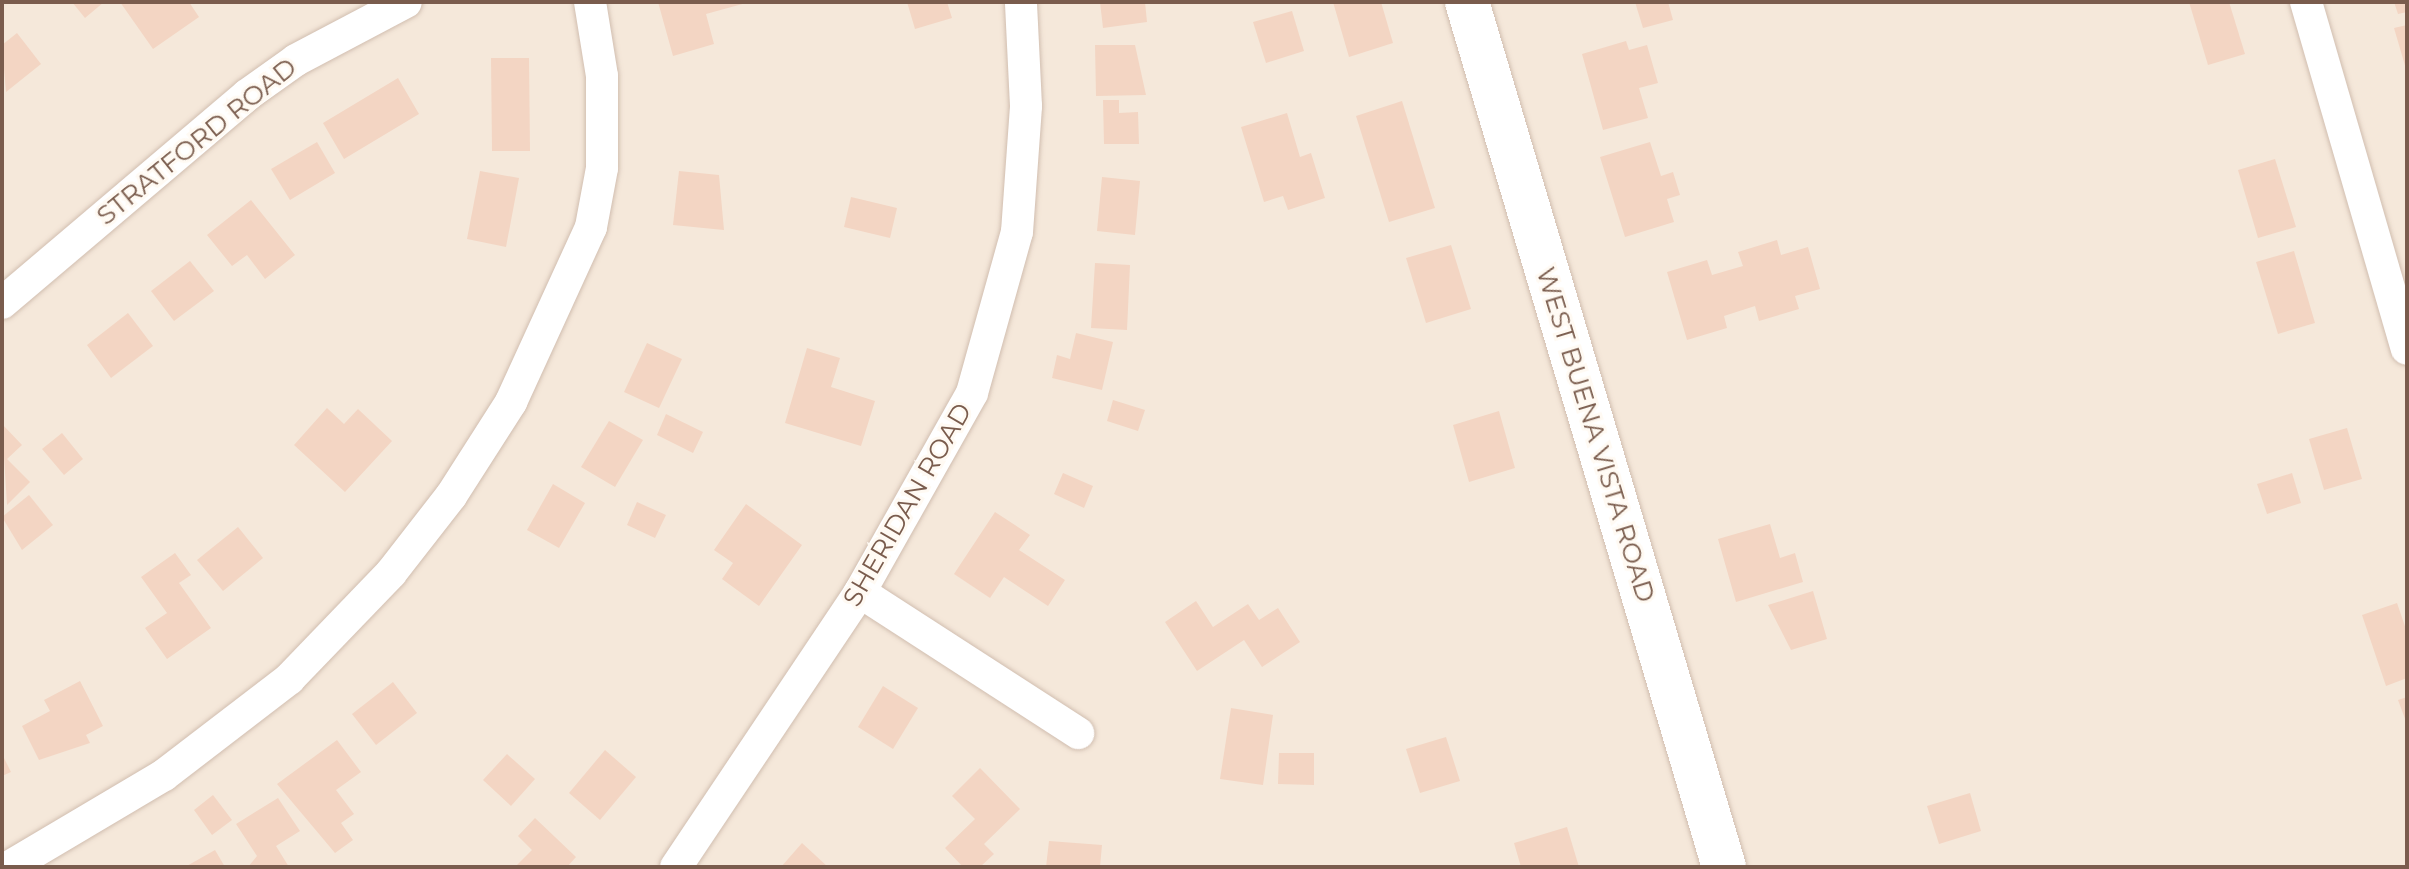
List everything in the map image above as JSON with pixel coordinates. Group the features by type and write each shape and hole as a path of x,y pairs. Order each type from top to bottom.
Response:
{"street":[{"name":"STRATFORD ROAD","path":"2,303 247,95 296,60 406,2"},
{"path":"9,867 164,775 279,688 391,573 451,496 511,402 591,227 602,168 602,76 590,2"},
{"name":"SHERIDAN ROAD","path":"676,867 860,592 950,443 996,321 1017,232 1026,106 1021,2"},
{"name":"WEST BUENA VISTA ROAD","path":"1467,2 1724,867"},
{"path":"2306,2 2407,349"},
{"path":"860,592 1078,733"}],"shaded area":[{"path":"2,2 2407,2 2407,867 2,867"}],"building":[{"path":"72,2 104,2 85,18"},
{"path":"120,2 189,2 199,17 153,49"},
{"path":"658,2 746,3 706,14 714,44 673,56"},
{"path":"907,2 947,2 952,18 915,29"},
{"path":"1100,2 1145,2 1147,22 1103,28"},
{"path":"1333,2 1381,2 1393,43 1349,57"},
{"path":"1635,2 1668,2 1673,20 1643,28"},
{"path":"2189,2 2229,2 2245,54 2208,65"},
{"path":"2394,2 2407,2 2407,12 2398,14"},
{"path":"1292,11 1304,51 1266,63 1253,22"},
{"path":"2407,25 2407,69 2406,69 2394,28"},
{"path":"17,33 41,64 6,92 2,45"},
{"path":"1626,41 1629,50 1647,45 1658,83 1639,88 1648,118 1603,130 1582,54"},
{"path":"1095,45 1135,45 1146,95 1096,96"},
{"path":"491,58 529,58 530,151 492,151"},
{"path":"398,78 419,114 344,159 323,123"},
{"path":"1103,100 1119,100 1119,113 1138,112 1139,144 1104,144"},
{"path":"1402,101 1435,208 1389,222 1356,116"},
{"path":"1287,113 1300,157 1311,153 1325,198 1288,210 1283,196 1264,202 1241,127"},
{"path":"317,142 335,173 290,200 271,169"},
{"path":"1650,142 1661,176 1673,172 1680,195 1667,199 1674,222 1625,237 1600,157"},
{"path":"2275,159 2296,227 2258,238 2238,170"},
{"path":"480,171 519,178 506,247 467,239"},
{"path":"679,171 719,175 724,230 673,225"},
{"path":"1102,177 1140,181 1135,235 1097,231"},
{"path":"851,197 897,208 890,238 844,227"},
{"path":"251,200 295,255 265,279 247,255 232,266 207,235"},
{"path":"1777,240 1781,255 1808,247 1820,289 1795,296 1799,309 1759,321 1755,306 1724,316 1727,328 1687,340 1667,272 1707,260 1712,275 1743,266 1738,252"},
{"path":"1451,245 1471,309 1426,323 1406,258"},
{"path":"2294,251 2315,323 2278,334 2256,262"},
{"path":"190,261 214,291 174,321 151,291"},
{"path":"1095,263 1130,265 1127,330 1091,328"},
{"path":"128,313 153,346 111,378 87,345"},
{"path":"1076,333 1113,342 1102,390 1052,378 1057,355 1070,359"},
{"path":"647,343 682,359 659,408 624,392"},
{"path":"807,348 840,358 831,387 875,401 861,446 785,423"},
{"path":"1113,400 1145,410 1138,431 1107,421"},
{"path":"327,408 344,424 358,409 392,441 345,492 294,445"},
{"path":"1499,411 1515,468 1469,482 1453,425"},
{"path":"666,414 703,432 693,453 657,435"},
{"path":"609,421 643,440 615,487 581,467"},
{"path":"2,424 22,445 7,459 30,482 7,505"},
{"path":"2347,428 2362,479 2324,490 2309,439"},
{"path":"62,433 83,459 64,475 42,449"},
{"path":"1063,473 1093,486 1084,508 1054,494"},
{"path":"2292,473 2301,503 2267,514 2257,484"},
{"path":"553,484 585,503 559,548 527,530"},
{"path":"29,495 53,525 22,550 2,517"},
{"path":"637,502 666,515 655,538 627,525"},
{"path":"746,504 802,545 759,606 722,579 733,563 714,550"},
{"path":"995,512 1030,535 1019,550 1065,580 1048,606 1004,577 990,598 954,574"},
{"path":"1770,524 1780,558 1795,553 1803,582 1736,602 1718,539"},
{"path":"238,527 263,558 223,591 197,560"},
{"path":"175,553 191,575 179,583 211,628 167,659 145,628 167,613 141,577"},
{"path":"1813,591 1827,639 1791,650 1768,605"},
{"path":"1196,601 1213,627 1248,604 1259,620 1278,608 1300,642 1262,667 1244,640 1197,671 1165,622"},
{"path":"2397,603 2407,632 2407,678 2386,686 2362,615"},
{"path":"80,681 103,726 86,735 90,743 39,760 22,726 50,711 44,700"},
{"path":"393,682 417,713 376,745 352,714"},
{"path":"883,686 918,708 893,749 858,727"},
{"path":"2407,697 2407,724 2398,700"},
{"path":"1231,708 1273,715 1263,785 1220,779"},
{"path":"1446,737 1460,781 1420,793 1406,749"},
{"path":"337,740 361,772 336,790 354,814 341,823 353,840 335,853 277,784"},
{"path":"605,750 636,777 600,820 569,793"},
{"path":"1279,753 1314,753 1314,785 1278,784"},
{"path":"2,754 11,772 2,776"},
{"path":"507,754 535,779 511,806 483,780"},
{"path":"980,768 1020,809 984,844 994,854 980,867 963,867 945,848 975,819 952,796"},
{"path":"1970,793 1981,831 1939,844 1927,806"},
{"path":"213,795 232,820 212,835 194,810"},
{"path":"278,798 300,831 276,846 289,867 248,867 257,856 236,824"},
{"path":"535,818 576,857 567,867 515,867 532,850 518,836"},
{"path":"1567,827 1579,867 1521,867 1514,843"},
{"path":"1049,841 1102,845 1100,867 1046,867"},
{"path":"802,843 828,867 781,867"},
{"path":"215,850 225,867 185,867"}]}
